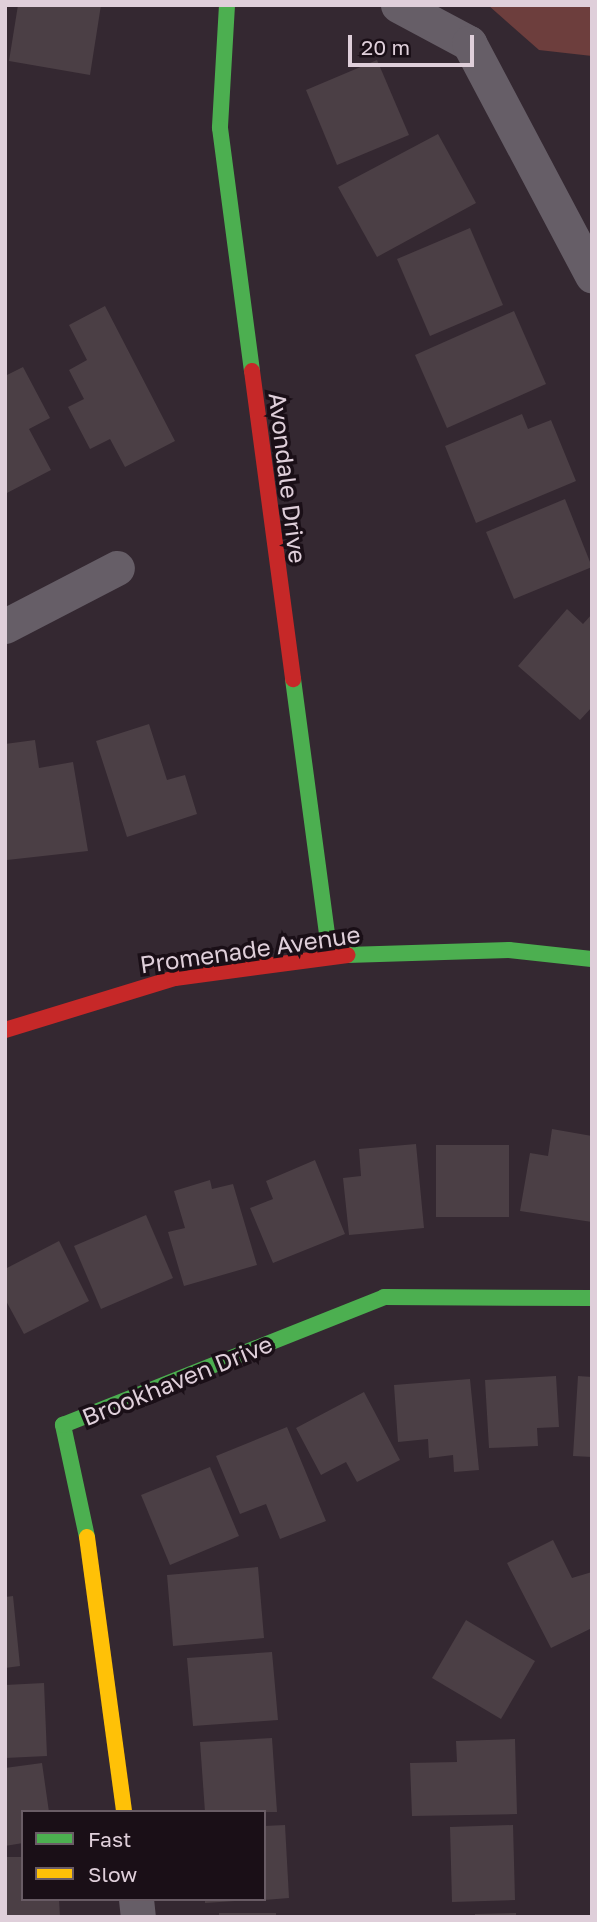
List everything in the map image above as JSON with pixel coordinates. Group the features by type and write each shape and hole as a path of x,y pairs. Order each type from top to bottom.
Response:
{"street":[{"name":"Avondale Drive","path":"227,5 220,128 330,956"},
{"path":"398,5 469,43 592,275"},
{"path":"5,626 117,568"},
{"name":"Promenade Avenue","path":"5,1030 175,978 330,956 509,950 592,959"},
{"name":"Brookhaven Drive","path":"124,1810 91,1556 62,1425 384,1297 592,1298"}],"path":[{"path":"524,5 542,5"}],"shaded area":[{"path":"488,5 592,5 592,56 539,50"}],"building":[{"path":"18,5 101,5 90,75 9,61"},
{"path":"377,60 409,135 337,165 306,90"},
{"path":"438,134 476,203 377,257 338,187"},
{"path":"470,228 503,305 430,336 397,259"},
{"path":"105,306 175,441 125,467 110,439 90,449 68,407 84,399 69,370 87,360 69,325"},
{"path":"514,311 546,384 447,428 415,355"},
{"path":"23,367 50,418 29,429 51,470 5,494 5,376"},
{"path":"522,414 528,429 551,420 576,481 476,523 445,446"},
{"path":"565,499 592,567 514,599 486,532"},
{"path":"567,609 583,624 592,614 592,707 580,720 518,666"},
{"path":"149,724 167,780 185,775 197,814 127,837 96,741"},
{"path":"35,740 39,768 73,762 88,851 7,860 5,744"},
{"path":"552,1129 592,1136 592,1222 520,1211 530,1153 548,1156"},
{"path":"416,1144 424,1228 349,1235 343,1178 361,1176 359,1149"},
{"path":"436,1145 509,1145 509,1217 436,1217"},
{"path":"315,1160 345,1234 273,1263 250,1208 273,1199 266,1181"},
{"path":"210,1180 212,1189 233,1184 257,1265 184,1286 168,1232 185,1228 174,1191"},
{"path":"146,1215 173,1278 101,1309 74,1246"},
{"path":"59,1241 89,1301 24,1334 5,1299 5,1269"},
{"path":"556,1376 559,1427 537,1428 538,1446 489,1448 485,1380"},
{"path":"578,1376 592,1377 592,1457 573,1456"},
{"path":"470,1379 479,1470 454,1472 453,1455 429,1458 428,1439 398,1442 394,1385"},
{"path":"364,1392 400,1460 357,1482 346,1462 321,1475 296,1428"},
{"path":"287,1427 326,1521 280,1539 266,1504 240,1514 216,1456"},
{"path":"210,1467 239,1536 170,1565 141,1495"},
{"path":"553,1540 572,1578 592,1572 592,1628 551,1648 507,1563"},
{"path":"258,1567 264,1638 173,1646 167,1575"},
{"path":"13,1596 20,1666 5,1668 5,1597"},
{"path":"466,1620 535,1661 501,1719 432,1678"},
{"path":"272,1652 278,1720 193,1726 187,1658"},
{"path":"44,1683 47,1756 5,1758 5,1685"},
{"path":"272,1738 277,1812 205,1810 200,1742"},
{"path":"515,1739 517,1814 412,1816 410,1763 457,1762 456,1741"},
{"path":"42,1763 49,1810 21,1810 21,1843 5,1846 5,1768"},
{"path":"285,1825 289,1898 266,1900 266,1826"},
{"path":"513,1825 515,1900 452,1902 450,1827"},
{"path":"5,1857 21,1857 21,1901 59,1901 60,1917 5,1917"},
{"path":"219,1913 276,1913 276,1917 219,1917"},
{"path":"516,1913 516,1917 475,1917 475,1914"}],"traffic: fast":[{"path":"227,5 220,128 252,371"},
{"path":"293,679 330,956"},
{"path":"347,955 509,950 592,959"},
{"path":"87,1537 63,1425 384,1297 592,1298"}],"traffic: slow":[{"path":"87,1537 124,1810"}],"traffic: jam":[{"path":"252,371 293,679"},
{"path":"5,1030 175,978 347,955"}]}
